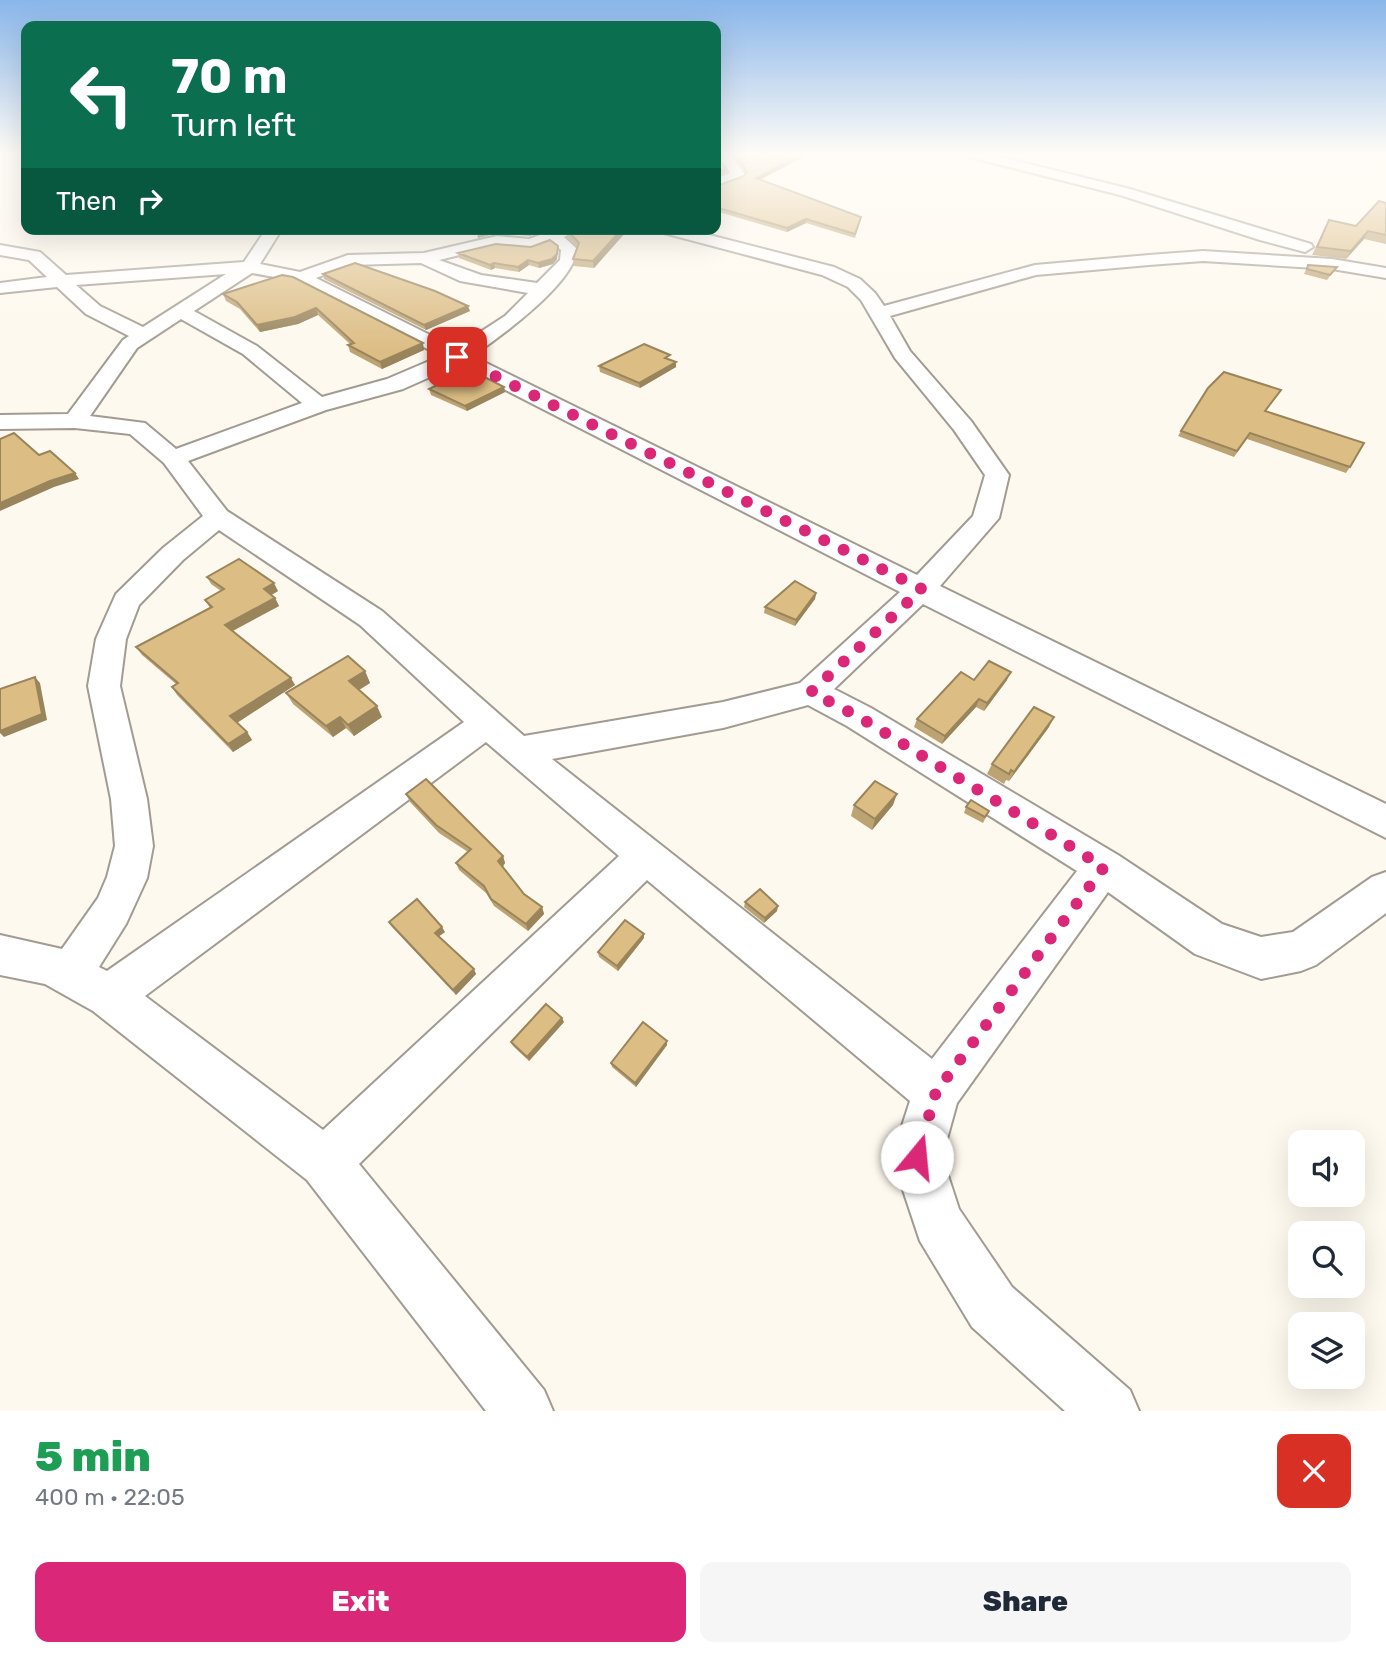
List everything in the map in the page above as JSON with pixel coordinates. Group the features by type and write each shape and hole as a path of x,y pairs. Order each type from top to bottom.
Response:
{"street":[{"path":"1212,220 1266,237 1386,265"},
{"path":"75,421 130,344 249,267 270,235"},
{"path":"301,276 348,260 424,258 497,241 531,244 556,235"},
{"path":"173,458 318,405 395,384 457,357 512,320 568,261 569,249 563,235"},
{"path":"518,751 723,715 811,692 922,589 986,518 997,475 963,426 902,354 869,297 854,283 828,271 689,235"},
{"path":"0,250 34,256 93,310 143,335"},
{"path":"880,313 1035,270 1149,260 1203,256 1332,264 1386,273"},
{"path":"424,258 438,268 481,282 542,289"},
{"path":"0,288 249,267 301,276 457,357 1386,822"},
{"path":"181,312 250,350 318,405"},
{"path":"0,422 75,421 137,428 173,458 218,517 371,618 518,751 936,1092"},
{"path":"89,985 112,911 127,878 134,846 129,799 104,686 111,639 126,601 173,554 218,517"},
{"path":"811,692 859,717 1104,867 1210,940 1261,958 1301,951 1386,890"},
{"path":"89,985 487,723"},
{"path":"325,1162 647,855"},
{"path":"1104,867 936,1092 917,1157 938,1223 992,1307 1110,1411"},
{"path":"0,955 51,965 89,985 325,1162 523,1411"}],"building":[{"path":"759,220 804,220 787,228"},
{"path":"809,220 860,220 855,234"},
{"path":"1329,220 1356,226 1362,220 1386,220 1386,235 1368,231 1351,251 1317,247"},
{"path":"572,235 617,235 593,261 573,259 579,243"},
{"path":"550,240 558,246 557,254 552,259 538,263 528,260 518,267 494,263 490,265 458,253 496,244 531,247"},
{"path":"355,263 435,291 468,306 424,325 323,274"},
{"path":"1308,265 1337,267 1330,275 1307,269"},
{"path":"282,275 293,277 423,343 380,362 348,345 354,343 316,308 295,317 257,325 237,302 223,294"},
{"path":"644,344 670,355 665,358 676,362 639,383 599,366"},
{"path":"469,369 504,387 465,406 429,389"},
{"path":"1224,372 1281,390 1265,411 1364,443 1350,467 1250,433 1237,451 1181,431 1208,388"},
{"path":"14,433 39,455 50,451 75,473 0,503 0,439"},
{"path":"239,559 274,583 264,589 275,598 225,625 291,678 230,716 247,732 228,744 172,687 178,683 136,647 212,607 205,600 224,589 207,577"},
{"path":"795,581 816,593 796,620 765,607"},
{"path":"348,656 365,671 349,681 377,706 348,725 340,717 326,726 286,693"},
{"path":"989,661 1011,672 987,703 979,699 945,736 917,719 961,672 974,680"},
{"path":"35,677 42,714 0,731 0,689"},
{"path":"1034,707 1054,717 1014,772 1011,770 1009,774 992,764"},
{"path":"426,779 503,856 498,861 524,894 542,907 526,924 491,899 484,886 456,863 471,849 436,825 406,794"},
{"path":"875,781 897,794 875,819 854,805"},
{"path":"971,800 989,811 985,817 966,807"},
{"path":"760,889 778,906 765,918 745,902"},
{"path":"417,899 442,927 435,933 474,969 453,990 389,922"},
{"path":"625,920 644,934 617,966 598,952"},
{"path":"546,1004 562,1018 527,1057 511,1042"},
{"path":"643,1022 667,1041 635,1083 611,1063"}],"route":[{"path":"457,357 922,589 811,692 859,717 1104,867 936,1092 917,1157"}]}
